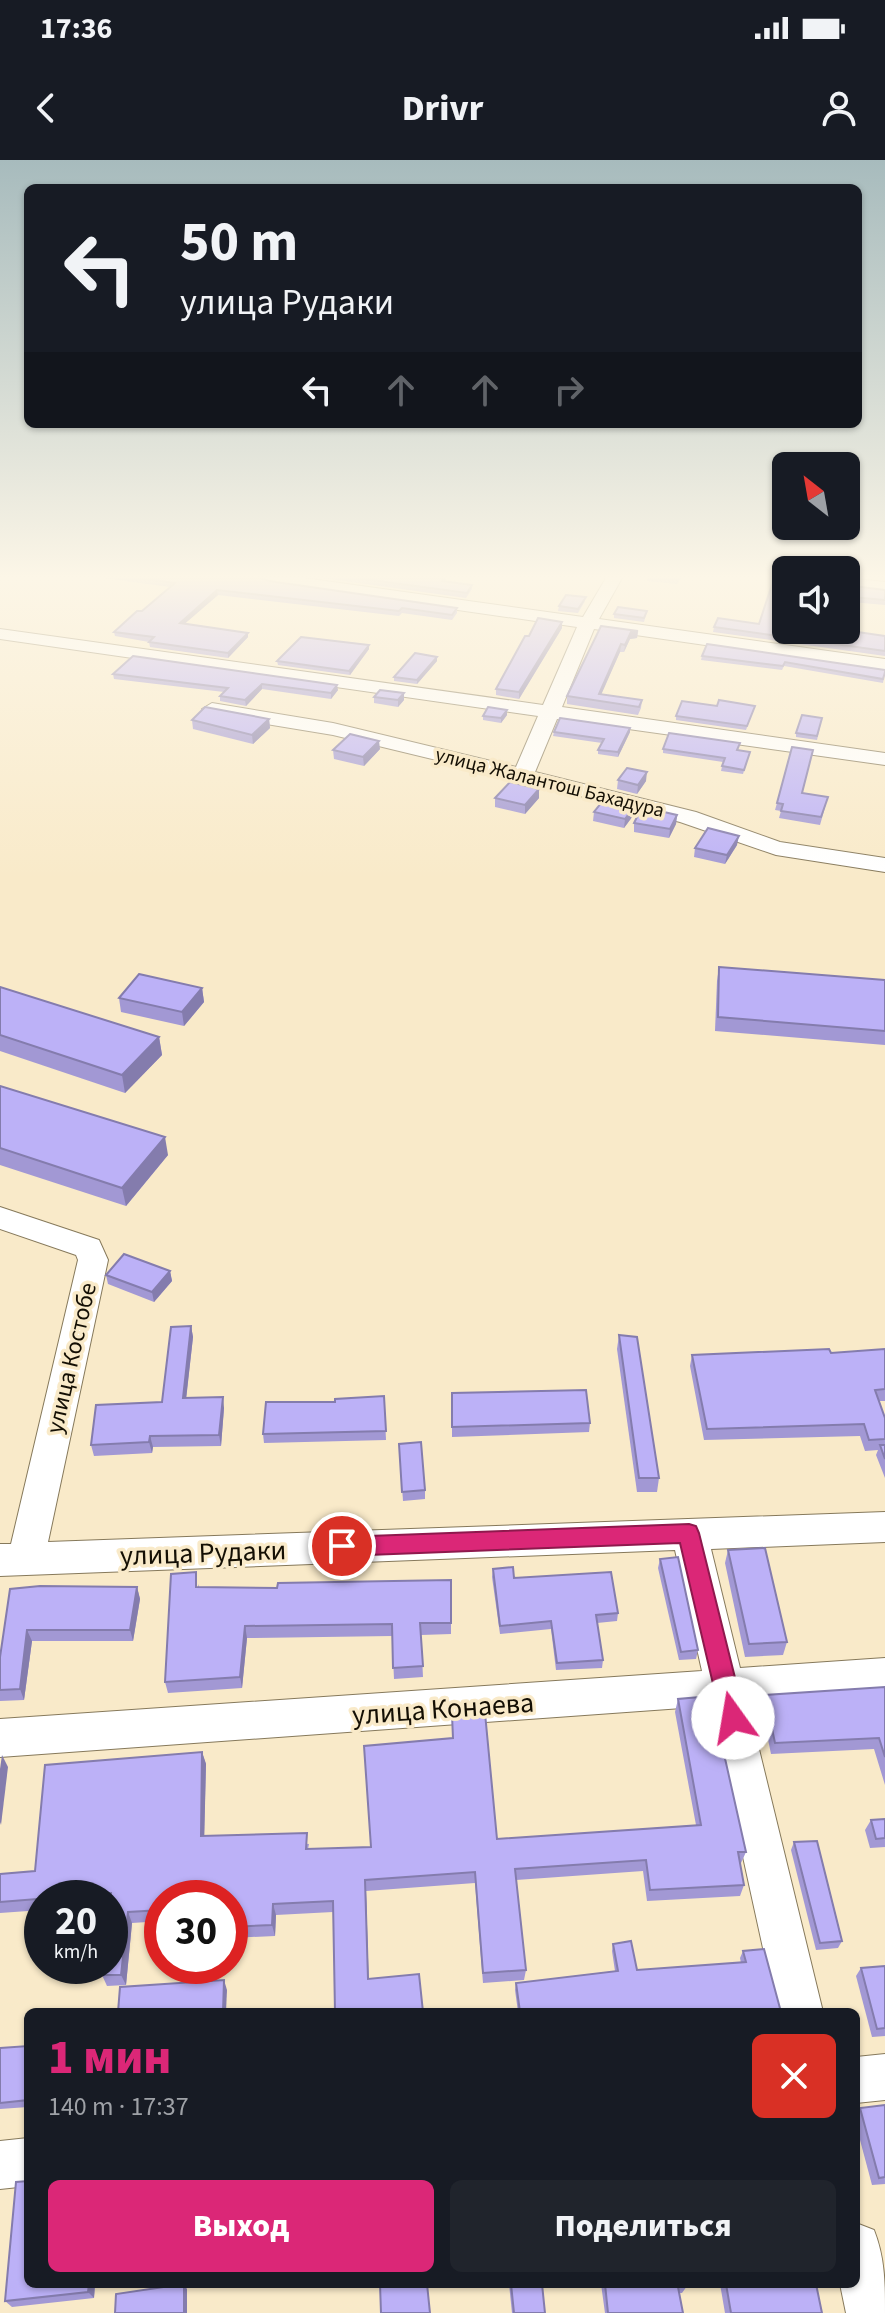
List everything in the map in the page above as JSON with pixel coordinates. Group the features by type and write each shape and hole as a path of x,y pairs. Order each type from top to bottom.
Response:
{"street":[{"path":"326,678 885,759"},
{"path":"523,775 563,678"},
{"name":"улица Жалантош Бахадура","path":"212,709 333,729 523,775 688,817 776,848 885,865"},
{"name":"улица Костобе","path":"0,1218 88,1248 93,1260 13,1560"},
{"name":"улица Рудаки","path":"13,1560 885,1527"},
{"path":"689,1533 799,2008"},
{"name":"улица Конаева","path":"0,1738 885,1676"},
{"path":"860,2080 885,2077"},
{"path":"0,2165 24,2162"},
{"path":"860,2264 872,2313"}],"building":[{"path":"150,678 291,678 337,685 331,693 262,684 245,700 220,696 228,688"},
{"path":"502,678 527,678 519,692 496,689"},
{"path":"576,678 606,678 599,694 642,700 639,707 567,696"},
{"path":"380,690 404,693 398,700 374,697"},
{"path":"719,700 755,706 747,726 676,716 682,701 717,706"},
{"path":"205,707 269,719 252,735 192,720"},
{"path":"488,707 507,710 501,718 483,716"},
{"path":"802,715 822,718 817,736 796,733"},
{"path":"560,718 630,728 618,752 598,750 604,739 554,732"},
{"path":"669,733 740,743 737,750 750,752 744,770 722,766 725,758 663,749"},
{"path":"350,734 379,741 363,757 333,750"},
{"path":"792,747 813,750 802,793 828,797 821,817 781,811 783,804 777,803"},
{"path":"627,768 647,772 638,785 618,780"},
{"path":"510,782 539,789 525,805 495,798"},
{"path":"606,797 636,804 625,819 594,812"},
{"path":"642,807 677,815 670,829 634,823"},
{"path":"708,828 739,836 727,855 695,848"},
{"path":"719,967 885,980 885,1031 718,1017"},
{"path":"139,974 202,988 182,1012 119,998"},
{"path":"0,987 159,1037 122,1075 0,1035"},
{"path":"0,1086 165,1137 122,1188 0,1148"},
{"path":"124,1254 170,1271 152,1292 106,1275"},
{"path":"191,1326 183,1398 223,1397 219,1435 150,1436 149,1442 91,1445 96,1405 162,1402 171,1327"},
{"path":"619,1335 637,1337 659,1478 639,1478"},
{"path":"829,1349 831,1353 885,1349 885,1389 875,1390 885,1418 885,1439 869,1440 864,1424 707,1429 692,1355"},
{"path":"586,1390 590,1423 452,1427 452,1393"},
{"path":"384,1396 386,1431 263,1434 266,1402 335,1402 335,1399"},
{"path":"421,1442 425,1490 402,1492 399,1444"},
{"path":"765,1548 787,1642 749,1644 728,1550"},
{"path":"678,1557 698,1650 681,1652 660,1559"},
{"path":"513,1567 514,1578 611,1572 618,1613 596,1615 603,1660 557,1663 551,1621 500,1626 493,1569"},
{"path":"196,1572 196,1587 277,1588 278,1583 451,1580 451,1623 420,1623 423,1666 393,1668 392,1624 245,1626 240,1677 165,1682 171,1574"},
{"path":"40,1586 137,1587 130,1630 27,1630 20,1689 0,1690 0,1657 10,1589"},
{"path":"885,1687 885,1757 879,1738 775,1743 765,1695"},
{"path":"711,1696 746,1852 738,1852 744,1885 650,1890 646,1860 515,1869 526,1970 483,1973 475,1872 365,1880 368,1979 419,1974 423,2008 335,2008 333,1901 273,1904 272,1925 248,1926 248,1880 144,1880 144,1911 128,1912 128,1880 24,1880 24,1900 0,1902 0,1874 35,1871 45,1765 202,1752 201,1836 307,1833 306,1849 371,1847 364,1746 453,1738 452,1715 485,1713 497,1839 701,1825 678,1699"},
{"path":"885,1819 885,1838 876,1839 871,1820"},
{"path":"817,1841 842,1941 820,1943 794,1842"},
{"path":"631,1941 637,1970 746,1962 743,1951 764,1949 780,2008 519,2008 516,1983 618,1971 613,1944"},
{"path":"885,1966 885,2028 877,2029 861,1968"},
{"path":"224,1984 223,2008 118,2008 120,1987"},
{"path":"24,2046 24,2100 0,2103 0,2048"},
{"path":"885,2105 885,2177 879,2178 860,2108"},
{"path":"24,2181 24,2288 88,2288 88,2292 5,2301 16,2182"},
{"path":"184,2288 184,2313 115,2313 116,2294"},
{"path":"380,2288 427,2288 430,2313 381,2313"},
{"path":"511,2288 542,2288 545,2313 514,2313"},
{"path":"605,2288 678,2288 683,2313 608,2313"},
{"path":"727,2288 817,2288 822,2313 731,2313"}],"route":[{"path":"342,1546 689,1533 733,1718"}]}
